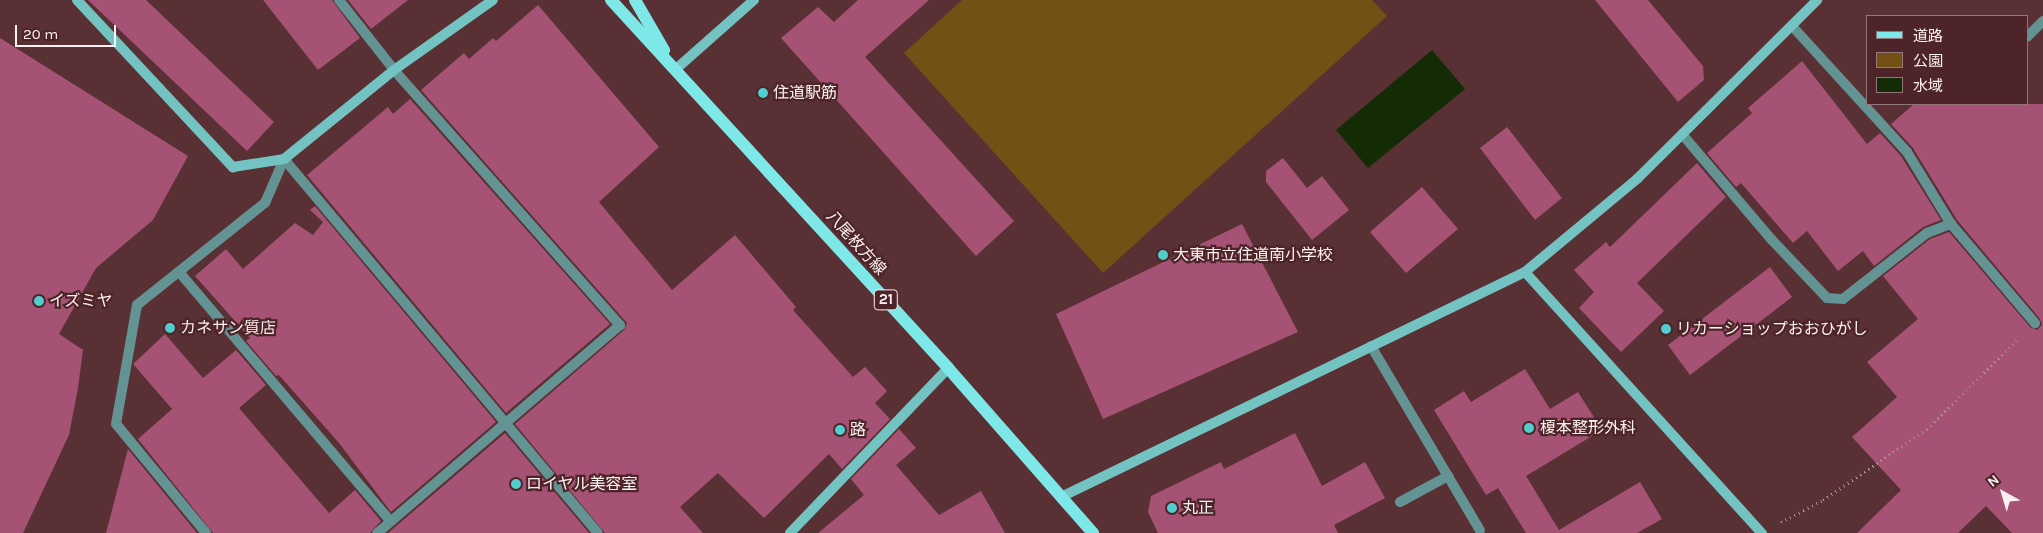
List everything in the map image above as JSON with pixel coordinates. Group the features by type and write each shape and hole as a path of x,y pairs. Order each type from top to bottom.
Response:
{"main road":[{"name":"八尾枚方線","path":"611,0 948,368 1093,533"},
{"path":"635,0 676,69"}],"street":[{"path":"77,0 234,167 284,159"},
{"path":"339,0 394,70 620,324 377,533"},
{"path":"206,533 116,424 138,305 265,203 284,159 394,70 493,0"},
{"path":"676,69 754,0"},
{"path":"1061,497 1525,272 1637,179 1817,0"},
{"path":"2028,36 2043,21"},
{"path":"1792,26 1906,152 1951,224 2035,323"},
{"path":"1682,134 1771,239 1827,298 1843,299 1927,233 1951,224"},
{"path":"284,159 598,533"},
{"path":"180,272 390,521"},
{"path":"1525,272 1762,532"},
{"path":"1371,346 1480,530"},
{"path":"790,533 948,368"},
{"path":"1400,502 1448,476"}],"path":[{"path":"1762,532 1823,500 1927,430 2035,323"}],"green space":[{"path":"962,0 1372,0 1387,16 1103,273 904,53"}],"water":[{"path":"1432,50 1465,89 1368,168 1336,130"}],"building":[{"path":"88,0 146,0 274,122 247,151"},
{"path":"263,0 332,0 360,38 318,70"},
{"path":"348,0 408,0 371,29"},
{"path":"858,0 929,0 865,57 1014,221 976,256 781,38 818,7 834,22"},
{"path":"1595,0 1648,0 1703,66 1704,80 1678,102"},
{"path":"538,5 659,147 599,202 672,290 735,235 796,307 793,310 853,377 865,367 887,391 875,403 890,419 842,469 829,454 764,518 718,473 680,507 703,533 605,533 515,424 624,330 627,323 421,90 464,53 469,59 493,38 496,41"},
{"name":"イズミヤ","path":"0,38 188,156 153,220 96,268 59,334 83,350 78,388 69,435 23,533 0,533"},
{"path":"1802,61 1867,144 1880,133 1901,156 1941,220 1923,227 1874,266 1863,251 1838,271 1807,231 1793,243 1741,183 1736,187 1707,153 1752,113 1748,108"},
{"path":"410,99 610,324 506,413 307,175 388,107 393,114"},
{"path":"2043,104 2043,533 2012,533 1986,506 1958,533 1857,533 1901,490 1852,437 1897,397 1867,362 1918,319 1883,276 1930,239 1949,232 2030,327 2037,330 2042,325 2040,319 1957,220 1913,148 1891,124 1913,105"},
{"path":"1507,127 1562,198 1535,220 1480,148"},
{"path":"1283,158 1307,188 1322,176 1349,210 1312,240 1266,182 1266,171"},
{"path":"1697,163 1726,197 1637,283 1664,311 1621,352 1579,308 1594,292 1574,270 1606,242 1610,247"},
{"path":"1422,187 1458,229 1406,273 1370,232"},
{"path":"315,206 496,422 391,512 339,443 279,375 276,376 246,341 250,338 195,276 226,249 243,269 295,223 313,235 323,222 310,210"},
{"path":"1242,224 1298,332 1103,419 1056,314"},
{"path":"1770,267 1792,297 1690,375 1668,345"},
{"path":"165,334 203,378 236,350 266,385 239,408 329,513 355,490 381,521 370,533 213,533 138,439 172,409 133,364"},
{"path":"1525,369 1550,409 1578,392 1602,430 1526,476 1559,530 1640,482 1662,519 1637,533 1526,533 1498,488 1486,495 1434,410 1464,391 1471,402"},
{"path":"899,429 916,448 896,465 939,515 981,491 1005,533 818,533 864,495 851,479"},
{"path":"505,433 589,533 388,533"},
{"path":"1295,433 1322,486 1365,462 1385,498 1334,525 1338,533 1158,533 1148,512 1151,496 1221,462 1224,469"},
{"path":"128,449 197,533 106,533"}],"place":[{"name":"住道駅筋","path":"763,93"},
{"name":"大東市立住道南小学校","path":"1163,255"},
{"name":"イズミヤ","path":"39,301"},
{"name":"カネサン質店","path":"170,328"},
{"name":"リカーショップおおひがし","path":"1666,329"},
{"name":"榎本整形外科","path":"1529,428"},
{"name":"路","path":"840,430"},
{"name":"ロイヤル美容室","path":"516,484"},
{"name":"丸正","path":"1172,508"}]}
